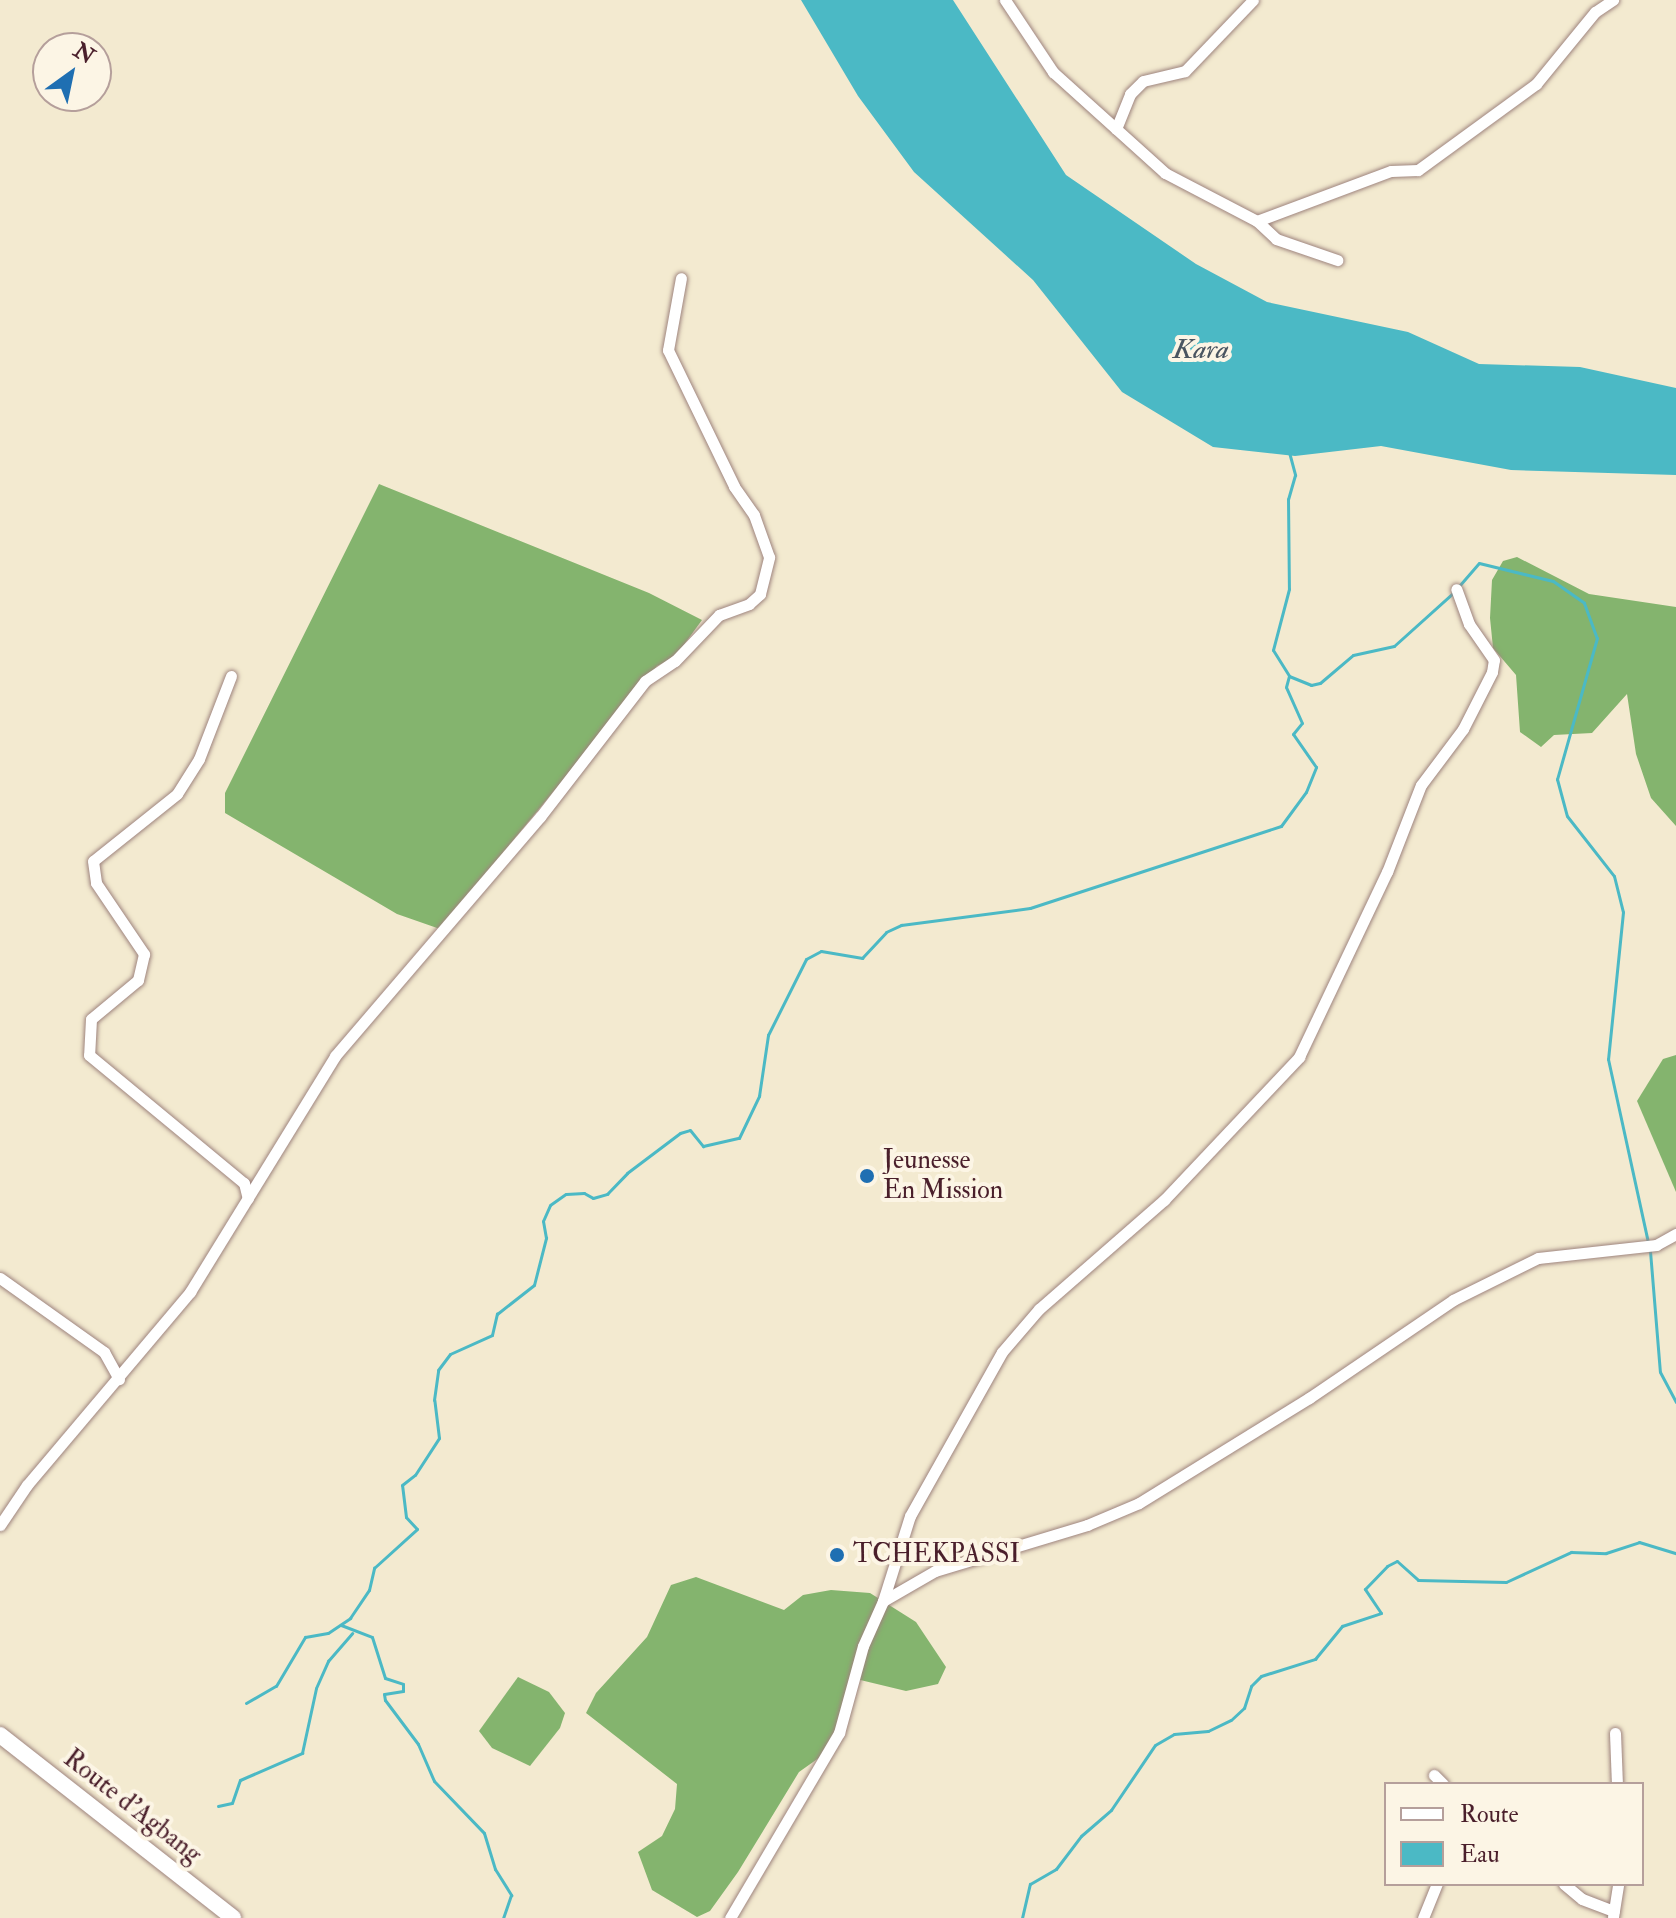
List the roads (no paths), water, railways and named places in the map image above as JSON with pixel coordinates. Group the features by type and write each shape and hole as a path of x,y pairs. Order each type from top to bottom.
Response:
{"main road":[{"name":"Route d'Agbang","path":"0,1735 233,1918"}],"street":[{"path":"1005,0 1053,72 1165,173 1257,221 1276,239 1337,260"},
{"path":"1116,129 1130,94 1143,81 1185,71 1253,0"},
{"path":"1257,221 1391,171 1418,170 1536,84 1595,12 1613,0"},
{"path":"0,1525 27,1485 190,1292 335,1056 540,817 645,681 675,661 719,615 749,604 760,594 769,557 754,515 734,486 668,350 681,278"},
{"path":"730,1918 839,1733 863,1646 883,1601 910,1516 1002,1352 1039,1309 1164,1200 1299,1057 1387,872 1421,785 1463,729 1492,672 1494,660 1469,624 1456,589"},
{"path":"231,676 199,759 177,794 93,861 96,883 144,954 138,980 91,1019 89,1055 244,1183 248,1199"},
{"path":"883,1601 935,1571 1087,1525 1139,1503 1309,1398 1453,1300 1538,1258 1656,1245 1676,1234"},
{"path":"0,1278 104,1352 119,1379"},
{"path":"1615,1733 1617,1782"},
{"path":"1434,1775 1441,1782"},
{"path":"1423,1918 1436,1886"},
{"path":"1566,1886 1582,1899 1614,1914 1618,1886"}],"water":[{"name":"Kara","path":"801,0 953,0 1066,175 1196,264 1267,302 1408,332 1479,364 1580,367 1676,388 1676,475 1511,470 1381,446 1295,456 1213,447 1122,392 1033,280 914,172 858,96"}],"waterway":[{"path":"1289,452 1295,475 1288,499 1289,589 1273,650 1289,676 1311,685 1320,683 1353,655 1394,646 1454,592"},
{"path":"1459,586 1479,563 1553,581 1584,603 1597,638 1557,779 1567,816 1614,876 1623,912 1608,1059 1648,1243"},
{"path":"246,1703 276,1686 305,1637 328,1633 350,1618 369,1590 374,1568 417,1529 406,1517 402,1485 415,1475 439,1438 434,1400 438,1370 450,1354 492,1335 497,1314 534,1285 546,1238 543,1221 550,1205 566,1194 584,1193 593,1198 607,1194 627,1173 680,1133 690,1130 703,1146 739,1138 759,1096 768,1035 806,959 821,951 862,958 886,932 901,925 1030,908 1281,826 1306,792 1316,767 1293,734 1302,723 1286,687 1289,676"},
{"path":"1650,1251 1660,1372 1676,1402"},
{"path":"1022,1918 1030,1884 1056,1869 1081,1836 1111,1810 1155,1745 1174,1734 1208,1731 1231,1720 1244,1708 1251,1686 1261,1676 1315,1659 1342,1626 1381,1613 1365,1589 1387,1566 1397,1561 1418,1580 1506,1582 1571,1552 1606,1553 1639,1542 1676,1553"},
{"path":"341,1625 372,1637 385,1678 403,1684 403,1691 384,1694 385,1700 418,1744 434,1781 484,1833 495,1869 511,1895 503,1918"},
{"path":"218,1806 232,1803 240,1780 302,1753 316,1688 328,1661 352,1633"}],"place":[{"name":"Jeunesse En Mission","path":"867,1176"},
{"name":"TCHEKPASSI","path":"837,1555"}]}
